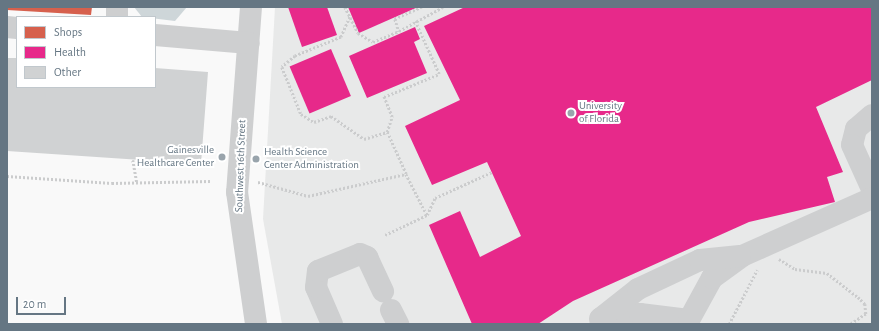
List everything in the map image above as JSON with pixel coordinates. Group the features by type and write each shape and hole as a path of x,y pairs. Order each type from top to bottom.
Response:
{"street":[{"name":"Southwest 16th Street","path":"251,7 237,192 256,324"},
{"path":"156,35 249,43"},
{"path":"872,115 856,129 852,145 872,189"},
{"path":"596,321 640,314 689,320 712,278 751,260 872,198"},
{"path":"332,324 316,287 318,271 360,254 367,257 390,308"},
{"path":"596,321 638,289 700,260 751,260"}],"path":[{"path":"345,7 358,33 373,42 399,31 415,21 444,7"},
{"path":"399,31 395,19 422,7"},
{"path":"350,17 341,37 295,56 282,67 301,114 314,122 331,116 364,139 387,132"},
{"path":"415,21 439,74 384,97 392,117 387,132 406,174 427,214"},
{"path":"133,160 137,182"},
{"path":"385,235 427,214 435,198 492,172"},
{"path":"258,182 308,196 406,174"},
{"path":"7,176 137,182 211,181"},
{"path":"776,255 795,269 827,273 865,304 866,314 851,324"},
{"path":"729,324 751,260"}],"shaded area":[{"path":"134,7 187,7 175,21 156,19 156,16 141,16"},
{"name":"University of Florida","path":"275,7 872,7 872,324 282,324 263,219"}],"building: Shops":[{"path":"7,7 92,7 91,15 7,10"}],"building: Health":[{"path":"288,7 327,7 337,35 302,47"},
{"path":"348,7 418,7 359,33"},
{"path":"465,7 872,7 872,80 816,107 843,172 827,177 835,202 749,222 573,301 538,324 472,324 429,225 460,211 480,257 521,236 487,162 432,185 405,126 460,100 424,26"},
{"path":"415,27 420,39 414,42 427,73 367,98 349,56"},
{"path":"331,49 351,96 310,114 290,67"}],"building: Other":[{"path":"7,58 16,58 16,88 156,88 156,68 208,72 201,164 7,151"}],"place":[{"name":"University of Florida","path":"571,113"},
{"name":"Gainesville Healthcare Center","path":"222,157"},
{"name":"Health Science Center Administration","path":"256,159"}]}
